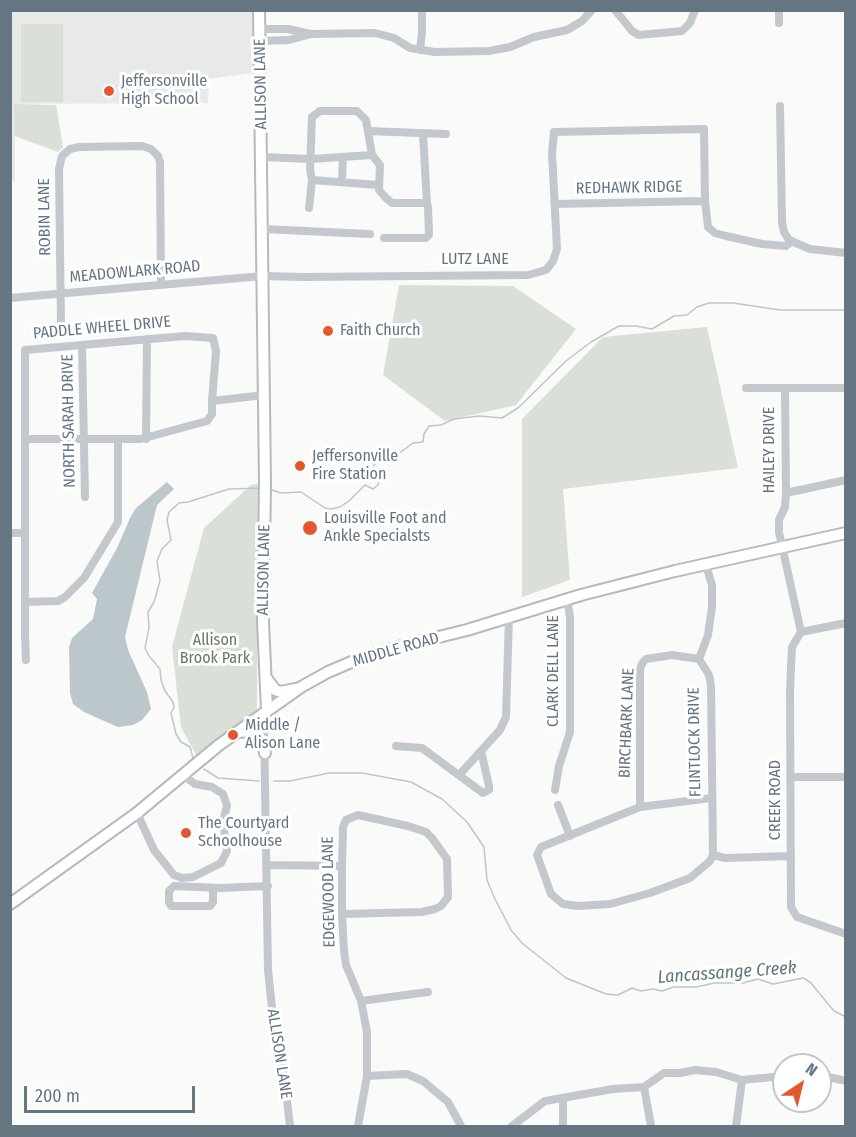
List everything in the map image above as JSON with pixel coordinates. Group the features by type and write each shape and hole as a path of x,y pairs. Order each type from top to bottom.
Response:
{"main road":[{"name":"ALLISON LANE","path":"260,10 265,488 263,622 267,710"},
{"name":"MIDDLE ROAD","path":"10,904 137,813 267,710 301,687 356,660 567,599 675,571 846,533"},
{"path":"266,676 275,690 289,691 301,687"},
{"path":"235,734 252,731 259,735 265,753"}],"street":[{"path":"420,50 422,10"},
{"path":"260,35 290,40 311,34 375,33 394,38 410,48 420,50 435,52 500,50 528,38 567,30 582,21 592,10"},
{"path":"615,10 632,31 639,34 677,32 686,27 694,15"},
{"path":"779,10 779,23"},
{"path":"780,106 784,232 790,241 810,249 846,253"},
{"path":"309,208 312,180 310,159 312,117 320,111 357,111 366,120 372,155 380,165 381,174 378,185 385,197 392,202 427,204"},
{"name":"LUTZ LANE","path":"263,276 528,275 546,270 553,261 557,249 552,153 554,132 704,129 705,201"},
{"path":"368,130 446,134"},
{"path":"384,238 426,238 429,235 423,134"},
{"name":"ROBIN LANE","path":"62,328 59,169 60,161 66,152 79,147 142,146 151,149 158,156 160,162 161,284"},
{"path":"263,157 310,159 372,155"},
{"path":"342,182 344,157"},
{"path":"312,180 378,185"},
{"path":"705,201 708,227 716,233 762,244 786,246 790,241"},
{"name":"REDHAWK RIDGE","path":"555,204 705,201"},
{"path":"263,229 370,234"},
{"name":"MEADOWLARK ROAD","path":"10,298 263,276"},
{"name":"PADDLE WHEEL DRIVE","path":"26,660 25,350 185,336 213,338 216,351 212,401"},
{"path":"146,439 147,339"},
{"name":"NORTH SARAH DRIVE","path":"82,345 85,497"},
{"path":"747,388 846,388"},
{"name":"HAILEY DRIVE","path":"785,389 786,493 785,507 779,520 779,532 801,632"},
{"path":"25,439 146,439 207,421 212,414 212,401 264,395"},
{"path":"25,602 58,601 65,597 88,573 118,522 118,439"},
{"path":"786,493 846,480"},
{"path":"10,533 24,533"},
{"path":"699,659 708,635 712,607 712,585 706,565"},
{"name":"CLARK DELL LANE","path":"555,790 570,732 570,617 567,599"},
{"path":"460,774 500,730 506,717 509,616"},
{"path":"801,632 846,623"},
{"name":"CREEK ROAD","path":"801,632 792,647 791,907 795,915 846,934"},
{"name":"BIRCHBARK LANE","path":"640,807 640,669 646,659 672,655 699,659"},
{"name":"FLINTLOCK DRIVE","path":"699,659 709,675 711,685 713,855"},
{"name":"ALLISON LANE","path":"267,710 264,725 268,970 271,1008 284,1075 290,1126"},
{"path":"396,746 422,748 460,774 482,793 489,790 481,752"},
{"path":"137,813 154,850 174,875 182,878 193,877 221,863 227,851 223,821 227,806 223,794 212,787 195,784 183,775"},
{"path":"790,777 846,777"},
{"path":"711,798 640,807 541,847 537,855 551,894 563,904 578,906 610,904 650,893 690,878 702,869 713,855 725,858 791,856"},
{"path":"558,805 570,836"},
{"name":"EDGEWOOD LANE","path":"342,914 422,912 441,906 448,897 447,860 426,832 358,814 346,820 343,827 342,914 346,965 361,1001 367,1032 367,1076 358,1126"},
{"path":"267,865 342,866"},
{"path":"213,888 213,902 210,906 171,906 169,902 169,891 172,887 268,886"},
{"path":"361,1001 428,992"},
{"path":"512,1126 545,1101 613,1089 644,1087 664,1073 695,1070 716,1071 742,1080 772,1077"},
{"path":"367,1076 407,1074 423,1081 448,1102 461,1126"},
{"path":"736,1126 742,1080"},
{"path":"644,1087 651,1126"},
{"path":"563,1098 563,1126"}],"shaded area":[{"name":"Jeffersonville High School","path":"10,11 259,11 260,72 209,79 208,103 15,104 15,181 11,181"},
{"path":"167,482 174,489 157,505 125,637 128,650 147,692 151,709 142,720 133,725 118,727 84,712 73,704 70,693 69,647 72,638 93,619 97,599 92,593 117,548 131,516 136,508"}],"green space":[{"path":"21,24 63,24 63,102 21,102"},
{"path":"14,104 56,105 63,147 58,152 15,136"},
{"path":"399,285 513,286 576,329 516,405 445,421 383,375"},
{"path":"707,327 738,468 563,489 570,580 522,597 522,419 603,337"},
{"name":"Allison Brook Park","path":"258,484 257,711 200,762 181,727 172,647 204,528 251,485"}],"waterway":[{"name":"Lancassange Creek","path":"269,489 281,493 301,492 325,508 340,507 365,485 373,489 378,485 379,481 372,472 374,465 383,458 398,454 413,443 423,442 424,434 429,426 441,425 454,419 479,416 502,418 518,408 566,361 591,342 619,326 652,329 674,316 687,315 697,307 709,303 733,303 780,310 846,310"},
{"name":"Lancassange Creek","path":"193,758 190,747 181,742 176,734 171,713 174,707 173,702 165,691 160,669 145,648 149,628 148,612 154,602 160,581 157,561 162,549 171,540 167,520 169,512 179,503 229,489 262,488"},
{"name":"Lancassange Creek","path":"204,769 218,778 259,781"},
{"name":"Lancassange Creek","path":"274,781 290,781 329,773 362,773 411,782 442,799 467,822 484,847 487,880 511,930 522,943 566,978 606,994 618,995 632,988 641,991 653,989 662,991 674,987 743,983 758,979 773,984 803,978 810,982 834,1011 846,1017"}],"place":[{"name":"Jeffersonville High School","path":"109,91"},
{"name":"Faith Church","path":"328,331"},
{"name":"Jeffersonville Fire Station","path":"300,466"},
{"name":"Louisville Foot and Ankle Specialsts","path":"310,528"},
{"name":"Middle / Alison Lane","path":"233,735"},
{"name":"The Courtyard Schoolhouse","path":"186,833"}]}
